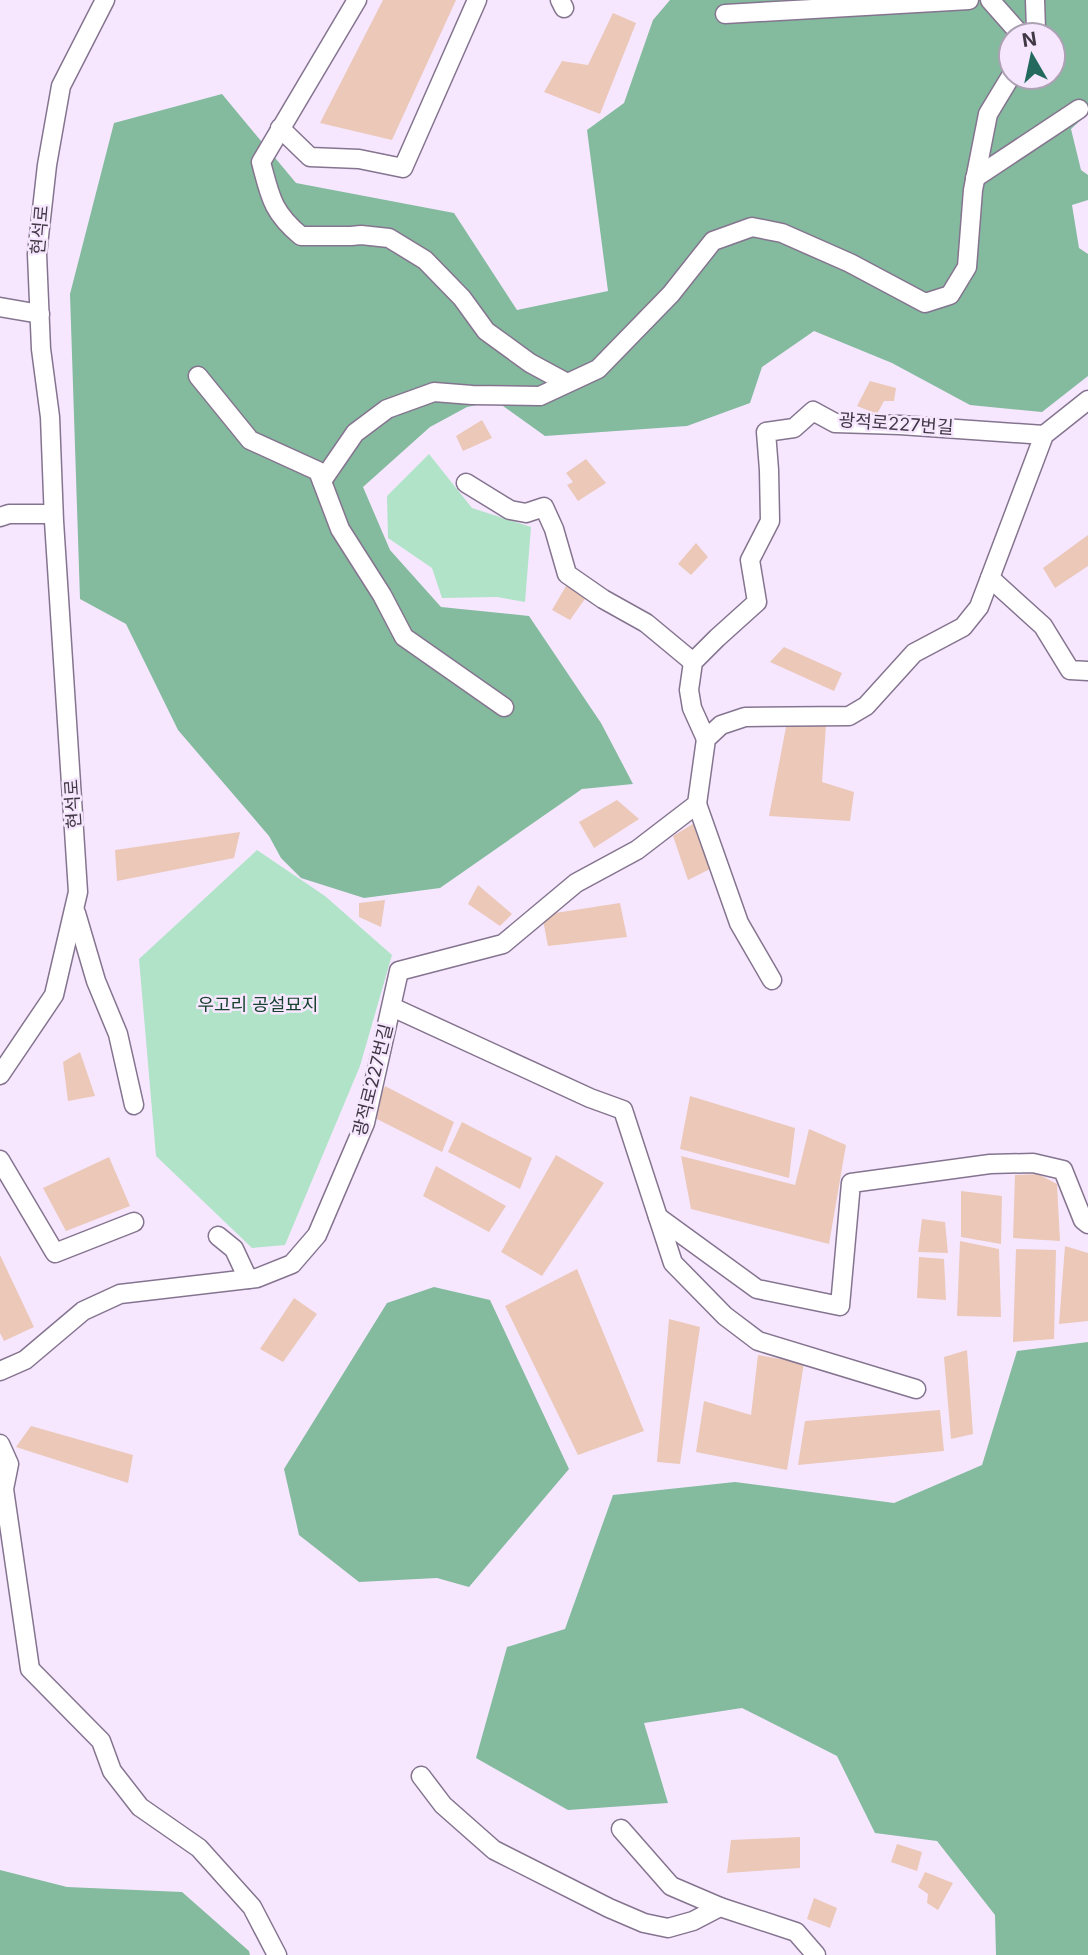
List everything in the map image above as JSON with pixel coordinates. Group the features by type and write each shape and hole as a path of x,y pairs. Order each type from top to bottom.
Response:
{"street":[{"name":"현석로","path":"0,1075 54,995 79,892 53,514 50,417 41,349 37,254 47,165 61,86 105,0"},
{"path":"357,0 261,162 273,204 289,227 300,236 361,235 389,238 425,261 462,298 486,331 530,363 567,383"},
{"path":"280,128 310,157 359,159 403,168 478,0"},
{"path":"724,14 969,0"},
{"path":"990,0 1009,21"},
{"path":"1035,0 1036,21"},
{"path":"322,481 355,433 387,409 434,392 540,396 598,369 671,294 713,241 752,227 782,233 850,263 925,303 950,295 967,267 975,178 988,114 1002,91"},
{"path":"975,178 1079,109"},
{"path":"0,307 40,314"},
{"path":"198,376 250,440 318,471 340,529 382,595 404,637 504,708"},
{"path":"706,739 721,725 745,717 849,716 866,706 914,653 963,627 979,607 1044,435 1088,400"},
{"name":"광적로227번길","path":"693,663 757,602 750,559 770,521 766,432 794,428 813,411 835,423 1044,435"},
{"path":"466,483 510,510 527,513 544,507 554,529 567,574 603,599 646,622 693,663 689,690 692,708 706,739 697,804 739,923 772,981"},
{"path":"0,517 9,514 53,514"},
{"path":"990,578 1043,626 1070,670 1088,671"},
{"name":"광적로227번길","path":"0,1371 25,1360 83,1311 120,1294 257,1278 292,1264 317,1235 365,1123 399,971 503,944 576,883 637,850 697,804"},
{"path":"75,910 96,981 118,1034 134,1105"},
{"path":"391,1007 590,1098 623,1110 673,1263 725,1316 758,1341 916,1389"},
{"path":"0,1160 55,1253 134,1222"},
{"path":"658,1217 757,1289 840,1306 851,1183 990,1164 1033,1163 1063,1170 1083,1220 1088,1224"},
{"path":"218,1236 234,1250 248,1279"},
{"path":"0,1444 9,1464 4,1489 30,1669 101,1741 112,1771 140,1807 199,1848 252,1907 276,1955"},
{"path":"421,1776 443,1805 494,1850 609,1908 644,1923 668,1928 693,1921 720,1907"},
{"path":"621,1829 671,1886 720,1907 796,1933 813,1950"}],"green space":[{"path":"670,0 1088,0 1088,110 1071,129 1081,170 1088,175 1088,200 1072,205 1079,248 1088,254 1088,376 1042,412 970,405 892,363 814,331 762,367 750,403 687,426 545,436 496,401 467,407 430,427 363,487 390,550 441,607 529,616 601,723 633,784 582,789 440,888 364,898 301,878 281,858 269,836 178,730 126,624 80,599 70,294 114,123 222,94 296,183 454,213 517,310 608,291 587,130 624,103 653,20"},
{"path":"429,454 472,508 531,527 525,602 497,597 442,598 432,568 388,538 387,496"},
{"name":"우고리 공설묘지","path":"257,850 325,896 392,955 360,1066 285,1245 252,1248 156,1156 139,959"},
{"path":"434,1287 490,1300 569,1469 469,1587 437,1578 359,1582 299,1535 284,1469 387,1303"},
{"path":"1088,1342 1088,1955 996,1955 995,1915 937,1841 875,1833 837,1756 742,1708 644,1723 668,1803 568,1810 476,1758 507,1647 565,1629 613,1495 735,1482 894,1503 982,1465 1017,1351"},
{"path":"0,1870 67,1887 182,1892 249,1951 250,1955 0,1955"}],"building":[{"path":"383,0 456,0 392,140 320,123"},
{"path":"613,13 636,23 600,114 544,92 562,61 588,65"},
{"path":"870,381 896,388 894,401 884,401 877,414 857,406"},
{"path":"482,420 492,438 463,451 456,436"},
{"path":"586,459 606,483 578,501 567,485 573,482 566,473"},
{"path":"1088,535 1088,566 1055,588 1043,568"},
{"path":"696,543 708,557 691,575 678,564"},
{"path":"566,586 587,596 570,620 552,610"},
{"path":"784,647 842,673 834,691 770,662"},
{"path":"787,722 826,725 822,782 854,792 850,821 769,816"},
{"path":"617,800 639,819 594,848 579,822"},
{"path":"696,822 710,869 688,880 673,836"},
{"path":"240,832 234,858 117,881 115,850"},
{"path":"478,885 512,914 500,926 468,904"},
{"path":"385,900 381,927 359,917 359,903"},
{"path":"620,903 627,937 548,946 542,915"},
{"path":"80,1052 95,1096 68,1101 63,1062"},
{"path":"385,1086 454,1122 442,1152 371,1116"},
{"path":"690,1096 795,1128 789,1178 680,1149"},
{"path":"462,1122 532,1158 520,1189 448,1152"},
{"path":"809,1129 846,1145 829,1244 691,1209 681,1156 795,1185"},
{"path":"556,1155 604,1183 542,1276 501,1252"},
{"path":"109,1157 130,1206 66,1231 43,1188"},
{"path":"436,1166 506,1206 489,1232 423,1196"},
{"path":"1038,1174 1057,1184 1060,1241 1013,1238 1015,1175"},
{"path":"961,1191 1002,1196 1001,1244 961,1237"},
{"path":"922,1219 945,1222 948,1253 918,1252"},
{"path":"960,1241 999,1249 1001,1317 957,1316"},
{"path":"1065,1246 1088,1253 1088,1321 1059,1324"},
{"path":"1016,1249 1056,1250 1054,1339 1013,1342"},
{"path":"0,1255 34,1327 4,1341 0,1333"},
{"path":"919,1257 944,1259 946,1300 917,1298"},
{"path":"577,1269 644,1431 578,1455 505,1306"},
{"path":"294,1298 317,1314 283,1362 260,1349"},
{"path":"669,1319 700,1327 680,1464 657,1462"},
{"path":"967,1350 973,1434 951,1439 944,1357"},
{"path":"758,1355 804,1363 787,1470 696,1452 704,1401 751,1415"},
{"path":"940,1410 944,1451 798,1465 805,1421"},
{"path":"31,1426 133,1455 128,1483 16,1447"},
{"path":"800,1837 800,1868 727,1873 731,1840"},
{"path":"897,1844 922,1852 917,1871 891,1862"},
{"path":"925,1872 953,1883 938,1910 927,1903 928,1894 918,1887"},
{"path":"814,1898 837,1908 830,1928 807,1919"}]}
